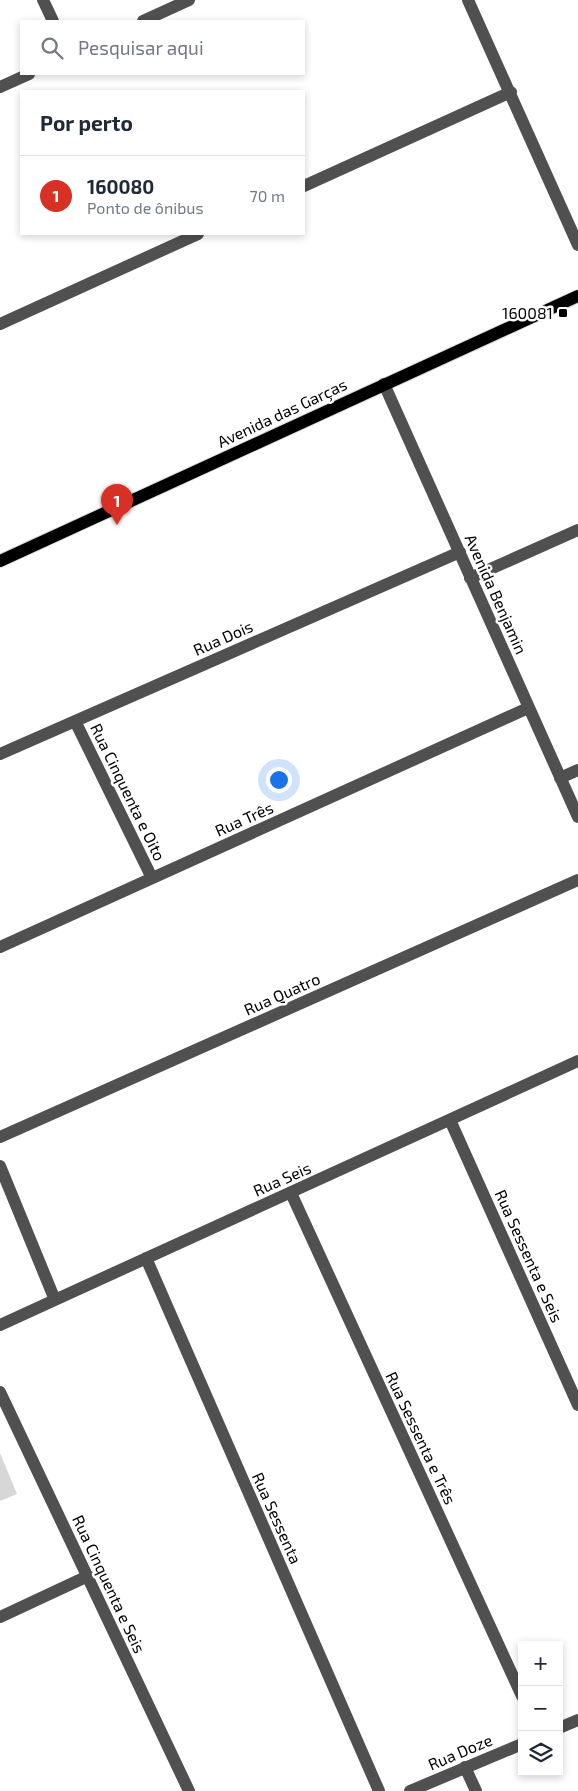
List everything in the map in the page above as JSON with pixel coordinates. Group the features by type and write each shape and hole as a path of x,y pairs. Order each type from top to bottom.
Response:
{"main road":[{"name":"Avenida das Garças","path":"0,561 578,296"}],"street":[{"path":"43,0 53,20"},
{"path":"145,20 189,0"},
{"path":"468,0 511,92 578,245"},
{"path":"0,87 27,75"},
{"path":"305,186 511,92"},
{"path":"0,324 196,235"},
{"name":"Avenida Benjamin","path":"384,384 578,817"},
{"path":"470,578 578,530"},
{"name":"Rua Dois","path":"0,754 460,552"},
{"name":"Rua Três","path":"0,947 528,708"},
{"name":"Rua Cinquenta e Oito","path":"75,721 152,878"},
{"path":"560,778 578,770"},
{"name":"Rua Quatro","path":"0,1137 578,880"},
{"name":"Rua Seis","path":"0,1326 578,1062"},
{"name":"Rua Sessenta e Seis","path":"450,1120 578,1405"},
{"path":"0,1166 55,1300"},
{"name":"Rua Sessenta e Três","path":"291,1193 518,1687"},
{"name":"Rua Sessenta","path":"146,1258 379,1791"},
{"name":"Rua Cinquenta e Seis","path":"0,1392 189,1791"},
{"path":"0,1618 88,1576"},
{"path":"563,1726 578,1720"},
{"name":"Rua Doze","path":"410,1791 518,1746"},
{"path":"465,1767 476,1791"}],"shaded area":[{"path":"0,1453 17,1494 0,1501"}],"place":[{"name":"160081","path":"563,313"},
{"name":"160080","path":"117,525"}]}
